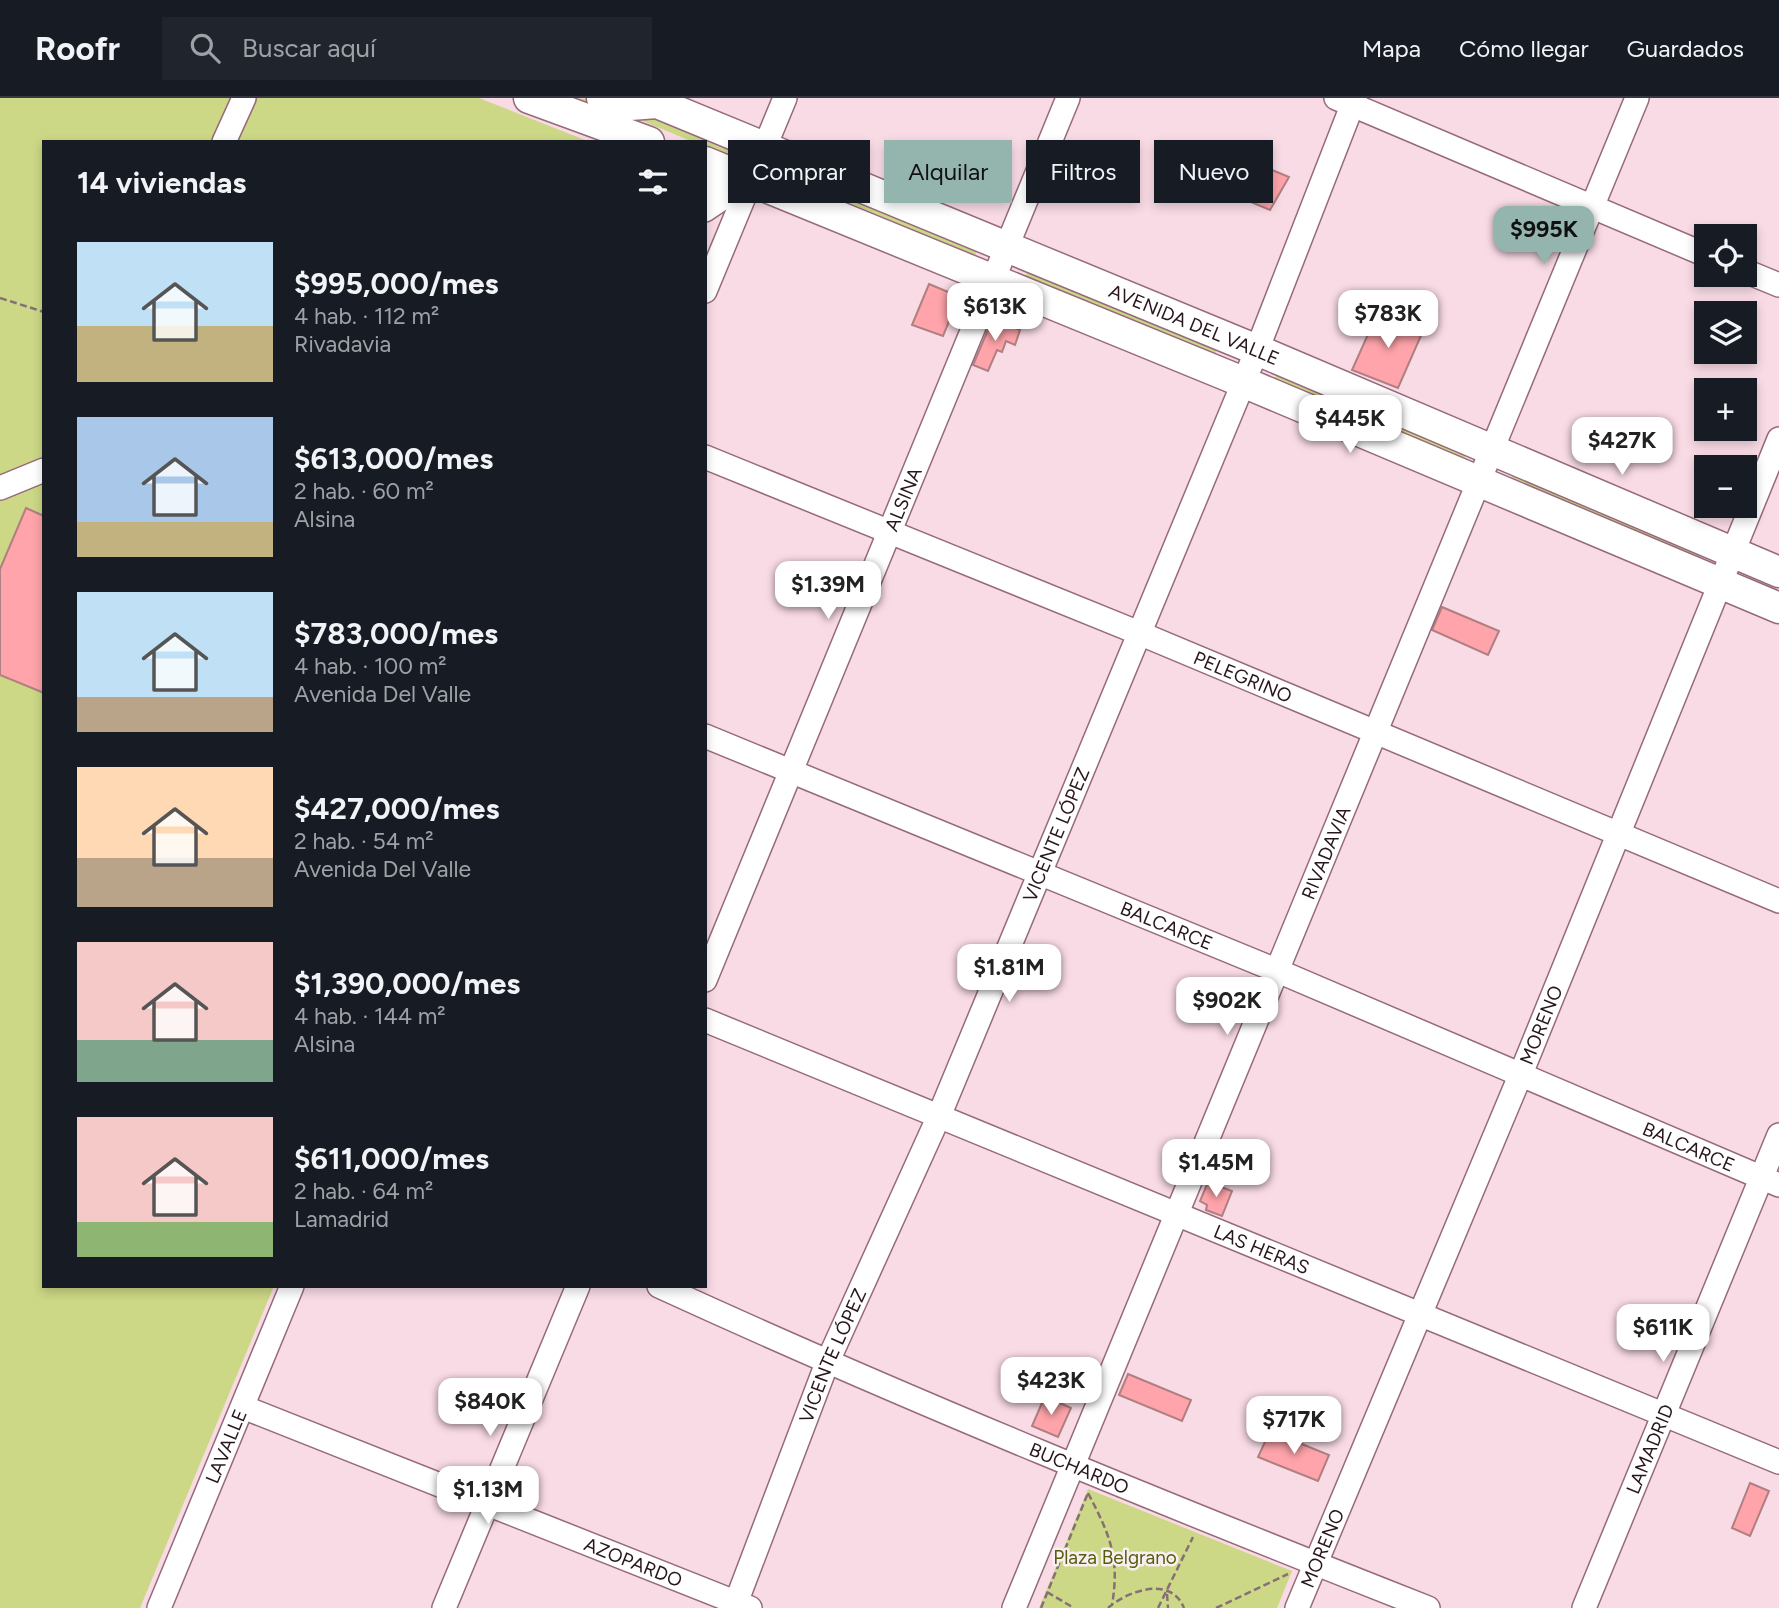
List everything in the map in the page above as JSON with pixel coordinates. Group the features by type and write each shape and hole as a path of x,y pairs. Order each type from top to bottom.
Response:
{"main road":[{"path":"530,98 644,140"},
{"name":"AVENIDA DEL VALLE","path":"602,98 630,104 650,101 747,140"},
{"name":"AVENIDA DEL VALLE","path":"707,163 728,170"},
{"name":"AVENIDA DEL VALLE","path":"870,191 1257,350 1779,572"},
{"name":"AVENIDA DEL VALLE","path":"809,203 1779,608"}],"street":[{"path":"225,140 244,98"},
{"path":"767,140 785,98"},
{"name":"ALSINA","path":"707,975 792,772 887,531 1009,248 1068,98"},
{"name":"RIVADAVIA","path":"1014,1608 1637,98"},
{"path":"1348,100 1694,249"},
{"name":"VICENTE LÓPEZ","path":"740,1606 827,1363 939,1116 1257,350 1348,100"},
{"path":"707,190 728,184"},
{"path":"707,209 728,194"},
{"path":"707,286 741,203"},
{"path":"1757,276 1779,285"},
{"name":"MORENO","path":"1297,1608 1520,1076 1779,439"},
{"name":"PELEGRINO","path":"707,458 1139,633 1779,901"},
{"path":"0,488 42,471"},
{"name":"BALCARCE","path":"707,737 1278,971 1771,1181"},
{"name":"LAS HERAS","path":"707,1021 1779,1462"},
{"name":"LAMADRID","path":"1584,1608 1666,1415 1771,1181 1779,1135"},
{"name":"LAVALLE","path":"159,1608 291,1288"},
{"path":"444,1608 577,1288"},
{"name":"BUCHARDO","path":"663,1288 827,1363 1074,1468 1428,1608"},
{"name":"AZOPARDO","path":"243,1407 486,1502 740,1606"}],"path":[{"path":"0,298 42,311"},
{"path":"1041,1608 1091,1487"},
{"path":"1088,1493 1114,1547 1117,1574 1110,1606"},
{"path":"1158,1608 1196,1531"},
{"path":"1216,1608 1292,1573"},
{"path":"1110,1606 1120,1597 1138,1589 1173,1594 1184,1608"},
{"path":"1047,1592 1074,1608"},
{"path":"1167,1592 1168,1608"}],"green space":[{"path":"0,98 479,98 585,140 42,140 42,1288 273,1288 140,1608 0,1608"},
{"path":"570,98 590,99 632,110 705,140 688,140 638,119"},
{"path":"707,141 728,150 728,156 707,148"},
{"path":"849,203 861,203 977,251 975,255"},
{"path":"1027,272 1217,350 1215,355 1025,277"},
{"path":"1276,376 1466,454 1464,459 1274,380"},
{"path":"1512,476 1701,554 1699,559 1510,480"},
{"name":"Plaza Belgrano","path":"1088,1489 1292,1571 1277,1608 1039,1608"}],"building":[{"path":"1273,170 1289,177 1270,210 1253,203 1273,203"},
{"path":"929,284 953,294 955,307 943,336 912,325"},
{"path":"1378,312 1423,331 1398,388 1352,370"},
{"path":"993,318 1020,330 1015,345 1006,341 1002,352 997,350 988,371 973,365"},
{"path":"26,508 42,515 42,692 0,675 0,569"},
{"path":"1442,607 1499,631 1488,655 1432,630"},
{"path":"1208,1182 1232,1191 1222,1216 1206,1210 1207,1205 1200,1201"},
{"path":"1128,1374 1191,1400 1182,1421 1119,1395"},
{"path":"1045,1396 1071,1408 1058,1437 1032,1426"},
{"path":"1270,1431 1329,1455 1318,1481 1258,1457"},
{"path":"1750,1483 1769,1491 1750,1536 1732,1528"}]}
